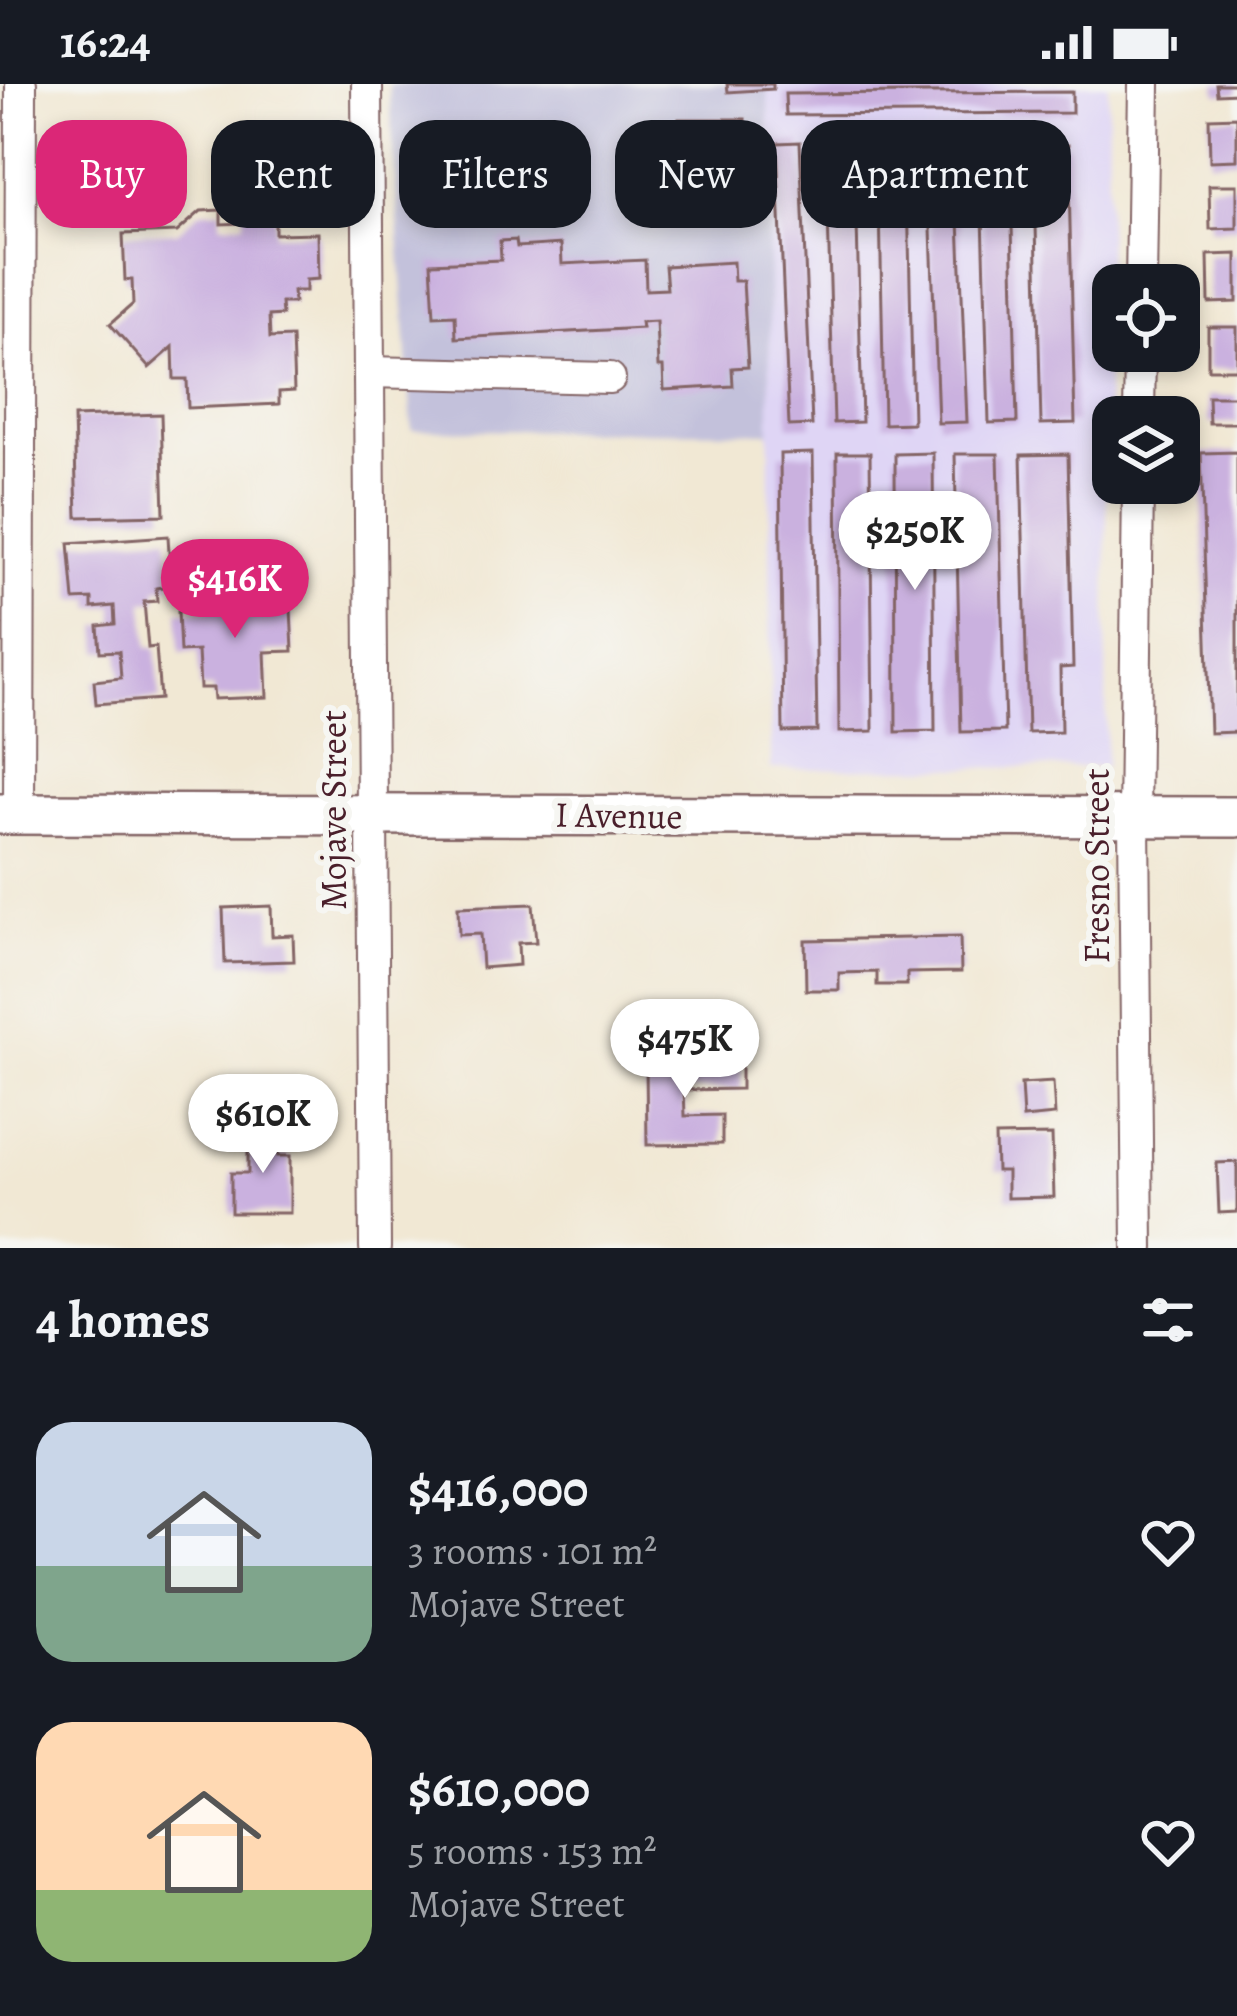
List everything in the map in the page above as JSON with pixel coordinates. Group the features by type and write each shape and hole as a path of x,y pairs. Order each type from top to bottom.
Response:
{"main road":[{"name":"I Avenue","path":"10,815 1237,817"}],"street":[{"path":"10,815 21,84"},
{"name":"Mojave Street","path":"367,84 375,1248"},
{"path":"1141,264 1144,84"},
{"path":"369,372 610,378"},
{"name":"Fresno Street","path":"1138,504 1134,820 1138,1248"}],"shaded area":[{"path":"389,84 768,84 768,120 615,120 615,228 769,228 770,432 412,430"},
{"path":"768,84 1108,84 1107,264 1092,264 1092,372 1107,372 1107,396 1092,396 1092,504 1107,504 1106,767 771,769 769,228 777,228 777,120 768,120"}],"building":[{"path":"727,84 773,84 773,89 728,92"},
{"path":"1216,84 1237,84 1237,93 1217,94"},
{"path":"1072,92 1072,113 786,115 785,94"},
{"path":"1237,117 1237,160 1210,161 1209,118"},
{"path":"800,142 812,425 789,426 777,143"},
{"path":"1209,185 1237,185 1237,228 1210,229"},
{"path":"211,210 211,228 318,233 319,279 306,280 306,291 293,291 294,303 281,303 282,315 269,316 270,338 292,337 294,391 279,392 279,404 188,408 187,379 174,379 173,347 149,368 110,324 133,304 132,280 125,280 123,234 177,232 201,211"},
{"path":"828,228 857,228 862,422 834,423"},
{"path":"880,228 909,228 913,423 884,424"},
{"path":"931,228 959,228 967,422 938,423"},
{"path":"983,228 1012,228 1017,422 989,423"},
{"path":"1036,228 1070,228 1075,423 1041,424"},
{"path":"516,240 517,247 561,244 562,264 645,260 646,290 667,289 665,266 733,262 734,281 743,281 748,367 732,368 733,386 664,390 656,321 641,322 642,328 456,338 455,315 434,316 431,263 501,260 500,241"},
{"path":"1237,254 1237,302 1209,303 1208,255"},
{"path":"1208,327 1237,327 1237,369 1208,369"},
{"path":"1208,396 1237,396 1237,423 1209,423"},
{"path":"161,414 164,515 77,517 74,417"},
{"path":"1237,452 1237,732 1210,733 1201,453"},
{"path":"813,453 817,731 783,732 780,454"},
{"path":"837,453 870,453 873,731 839,732"},
{"path":"933,453 935,731 896,732 895,454"},
{"path":"955,454 998,454 1005,731 961,732"},
{"path":"1068,454 1073,667 1060,668 1061,732 1028,733 1021,455"},
{"path":"168,536 171,586 156,588 157,601 144,602 148,648 156,647 160,699 96,704 94,681 121,678 119,651 100,652 98,626 115,624 114,606 92,608 92,599 74,600 69,543"},
{"path":"256,585 257,610 291,609 293,651 265,652 267,697 214,699 213,688 200,688 198,651 180,652 178,611 211,610 210,587"},
{"path":"533,904 536,942 518,943 519,965 482,968 480,934 459,935 458,907"},
{"path":"271,906 272,936 293,935 294,961 225,963 223,908"},
{"path":"960,937 961,972 907,973 907,985 877,985 877,972 839,973 839,990 806,990 805,940"},
{"path":"741,1062 741,1089 684,1090 685,1116 722,1115 722,1144 647,1145 646,1063"},
{"path":"1053,1082 1055,1115 1023,1118 1021,1084"},
{"path":"248,1125 278,1125 278,1156 290,1156 290,1213 231,1213 231,1173 248,1173"},
{"path":"1052,1135 1054,1197 1007,1198 1007,1171 996,1171 995,1136"},
{"path":"1237,1162 1237,1212 1219,1213 1217,1163"}]}
